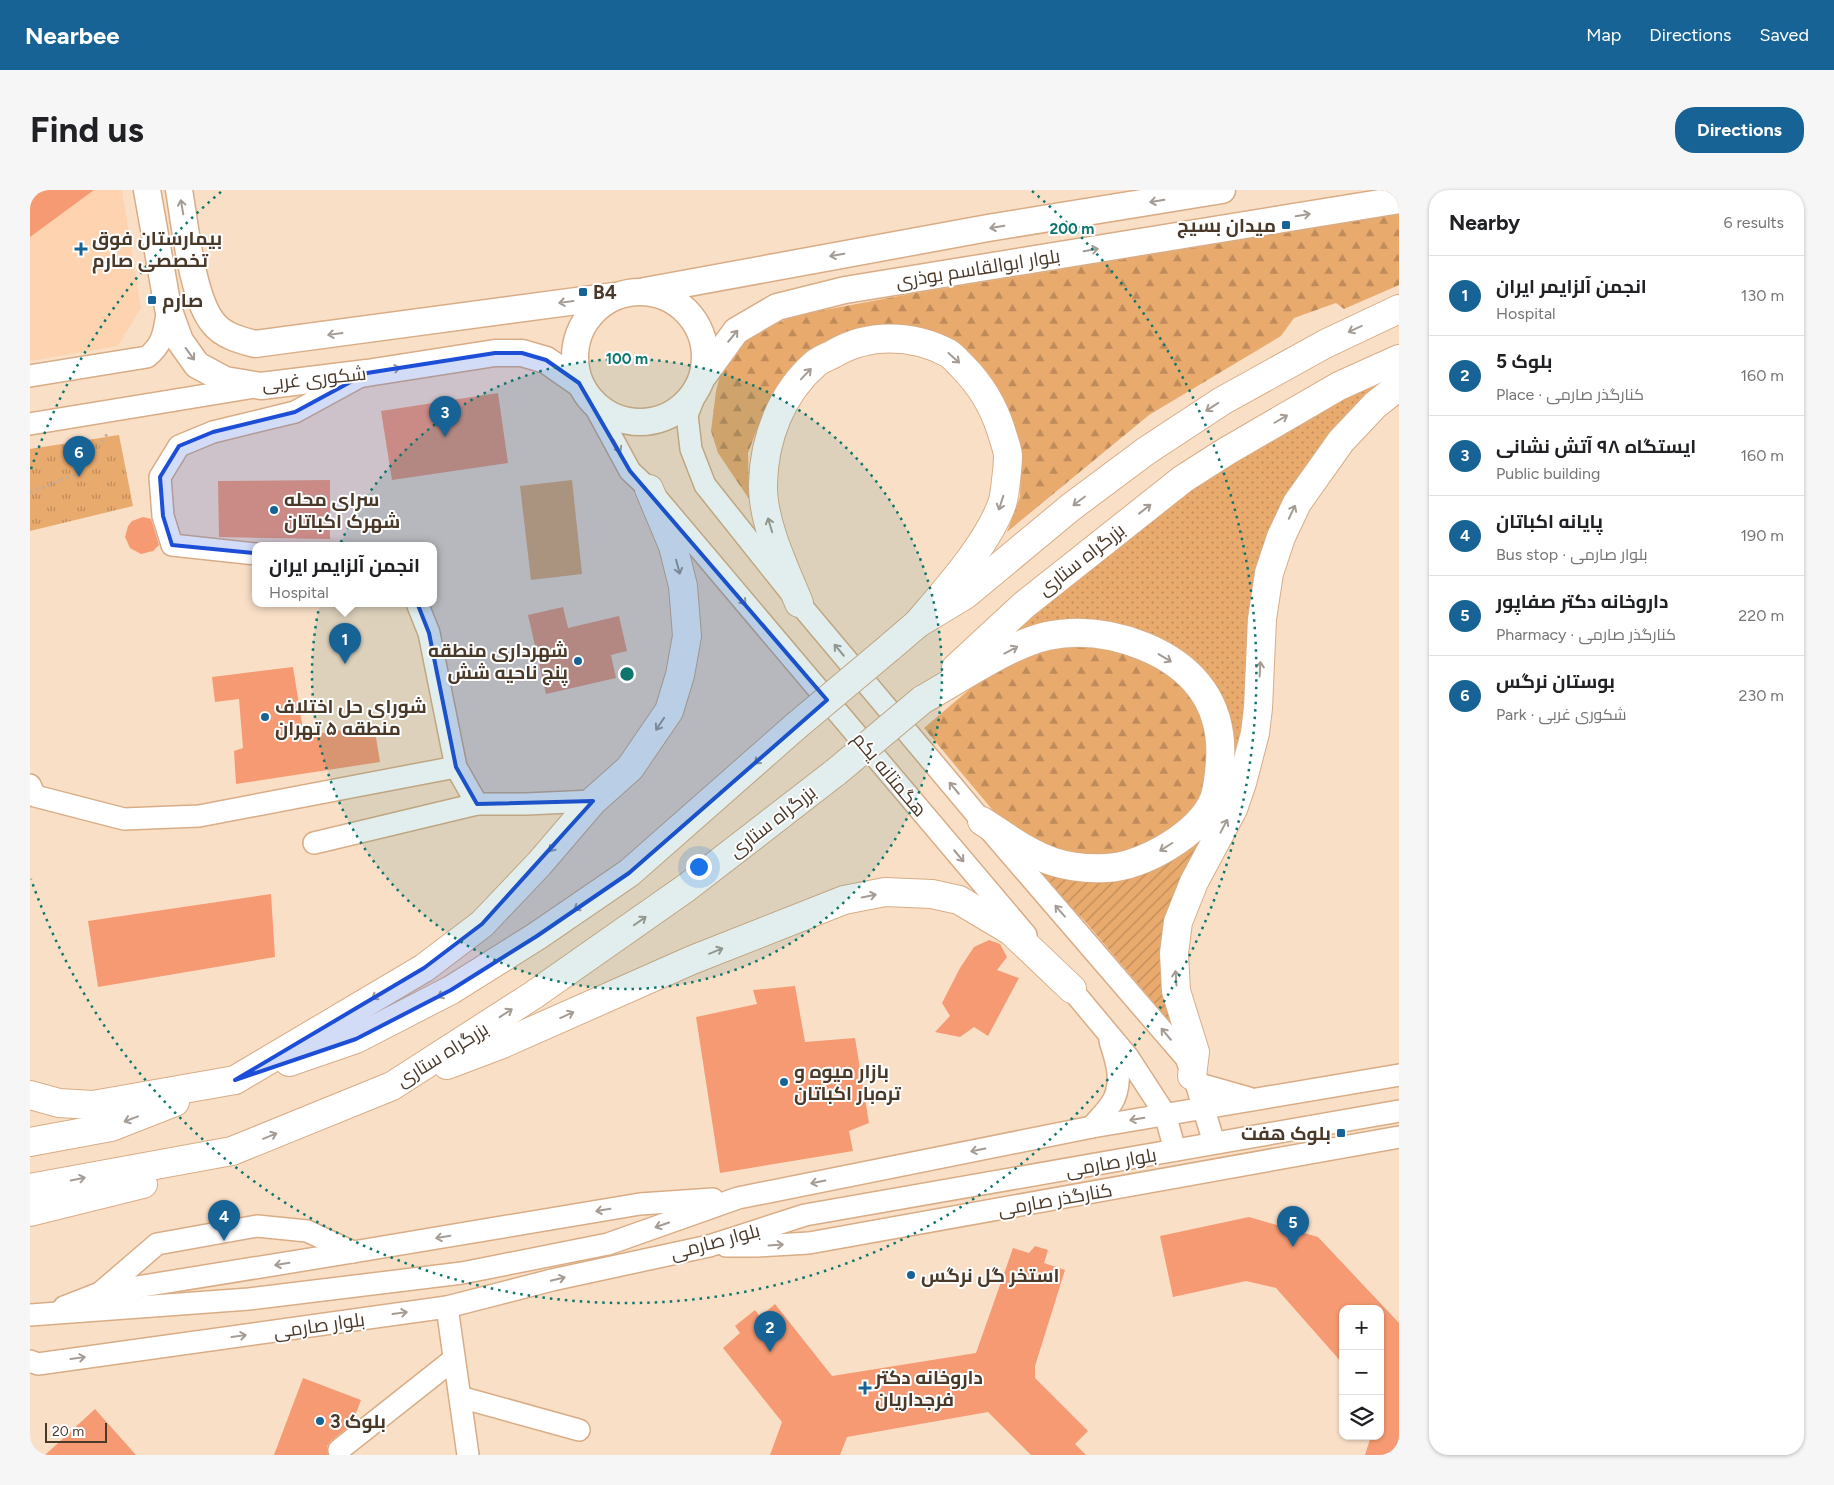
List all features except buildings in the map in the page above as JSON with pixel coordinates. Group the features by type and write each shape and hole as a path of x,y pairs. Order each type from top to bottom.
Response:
{"highway":[{"path":"30,1142 111,1127 235,1080 356,1039 451,990 537,936 629,873 796,726 917,624 966,594 1071,507 1146,451 1222,401 1325,344 1399,309"},
{"path":"799,603 780,556 764,506 763,484 768,445 777,416 796,384 817,362 846,346 882,338 914,340 950,354 976,380 996,413 1008,454 1003,502 987,534 952,582 917,624"},
{"name":"بزرگراه ستاری","path":"30,1188 232,1151 392,1086 532,996 686,888 836,772 922,700 1024,605 1183,479 1235,446 1339,386 1399,359"},
{"path":"1194,1080 1195,1052 1176,991 1174,953 1178,922 1194,882 1233,809 1242,784 1255,732 1258,708 1262,619 1269,573 1281,537 1296,503 1341,441 1375,406 1399,386"},
{"path":"30,1095 59,1103 93,1105 235,1080 424,968 482,924 540,864 593,801 630,768 669,711 680,676 687,636 684,586 673,546 649,489"},
{"path":"922,700 1021,645 1045,636 1073,632 1107,635 1125,639 1151,649 1196,681 1209,698 1217,718 1221,746 1219,776 1213,800 1201,819 1182,836 1160,851 1138,861 1108,868 1082,867 1054,862 1034,853 982,821"},
{"path":"392,1086 500,1045 692,960 844,900 885,892 932,894 959,900 1011,931 1072,989"},
{"path":"30,1212 167,1177 232,1151"}],"main road":[{"name":"شکوری غربی","path":"147,190 168,308 180,341 197,365 225,380 261,386 367,373 496,353 522,353 546,360 586,393"},
{"path":"179,190 202,304 214,325 234,338 255,344 614,296 646,290 673,299 695,319 706,346 699,385 678,411 657,421 634,423 612,417 586,393 574,357 579,332 593,310 614,296"},
{"name":"بلوار ابوالقاسم بوذری","path":"646,290 965,232 1222,190"},
{"name":"بلوار ابوالقاسم بوذری","path":"699,385 736,331 777,308 845,290 1399,200"},
{"path":"965,232 970,269"}],"street":[{"path":"30,376 147,357 157,349 163,337 168,308"},
{"path":"252,554 172,545 163,516 160,477 179,446 214,432 295,412 367,373"},
{"path":"699,385 687,415 691,449 705,485 799,603 982,821 1186,1058 1214,1143"},
{"path":"30,424 261,386"},
{"name":"هگمتانه یکم","path":"586,393 630,471 649,489 1128,1057 1165,1114 1175,1150"},
{"path":"419,607 429,633 456,767 477,804"},
{"path":"30,785 35,796 124,819 199,816 456,767"},
{"path":"314,843 477,804 593,801"},
{"path":"1092,1127 1114,1099 1119,1079 1118,1066 1107,1032"},
{"name":"بلوار صارمی","path":"36,1315 249,1299 462,1273 608,1244 738,1198 1092,1127 1399,1075"},
{"path":"1194,1080 1254,1099"},
{"name":"بلوار صارمی","path":"30,1361 38,1364 447,1307 552,1280 710,1246 805,1215 1399,1111"},
{"name":"کنارگذر صارمی","path":"710,1246 809,1243 1399,1137"},
{"path":"36,1315 100,1293 640,1204 738,1198"},
{"path":"100,1293 157,1244 257,1226 307,1231 354,1252"},
{"path":"447,1307 468,1455"},
{"path":"339,1450 454,1359"},
{"path":"460,1397 579,1430"}],"path":[{"path":"30,492 77,474 126,408"}],"highlighted area":[{"path":"495,353 522,353 546,360 579,383 630,471 827,700 629,873 537,936 451,990 356,1039 235,1080 424,968 482,924 593,801 477,804 456,767 429,633 416,600 389,573 326,560 172,545 163,516 160,477 179,446 213,432 295,412 367,373"}],"shaded area":[{"name":"بیمارستان فوق تخصصی صارم","path":"30,190 122,190 141,308 118,346 30,361"}],"green space":[{"path":"1399,214 1399,285 1344,309 1336,303 1294,318 1281,336 1149,415 1007,532 1020,497 1021,460 1017,432 1002,399 978,367 877,332 769,403 748,453 749,499 718,453 711,431 716,391 723,364 750,337 792,316 910,294"},
{"path":"1399,368 1302,484 1231,785 987,653 1175,496 1257,446"},
{"path":"119,435 133,506 30,531 30,449"},
{"path":"572,480 582,574 531,580 520,486"},
{"path":"1051,646 1113,646 1164,667 1197,699 1210,734 1203,798 1167,837 1119,856 1062,855 1005,825 924,728 997,666"},
{"path":"1227,802 1185,883 1181,1035 1084,920 1011,849 1088,878"}],"place":[{"name":"میدان بسیج","path":"1286,225"},
{"name":"بیمارستان فوق تخصصی صارم","path":"81,249"},
{"name":"B4","path":"583,292"},
{"name":"صارم","path":"152,300"},
{"name":"ایستگاه ۹۸ آتش نشانی","path":"445,437"},
{"name":"بوستان نرگس","path":"79,477"},
{"name":"سرای محله شهرک اکباتان","path":"274,510"},
{"name":"شهرداری منطقه پنج ناحیه شش","path":"578,661"},
{"name":"انجمن آلزایمر ایران","path":"345,664"},
{"name":"شورای حل اختلاف منطقه ۵ تهران","path":"265,717"},
{"name":"بازار میوه و تره‌بار اکباتان","path":"784,1082"},
{"name":"بلوک هفت","path":"1341,1133"},
{"name":"پایانه اکباتان","path":"224,1241"},
{"name":"داروخانه دکتر صفاپور","path":"1293,1247"},
{"name":"استخر گل نرگس","path":"911,1275"},
{"name":"بلوک 5","path":"770,1352"},
{"name":"داروخانه دکتر فرجداریان","path":"865,1388"},
{"name":"بلوک 3","path":"320,1421"}]}
